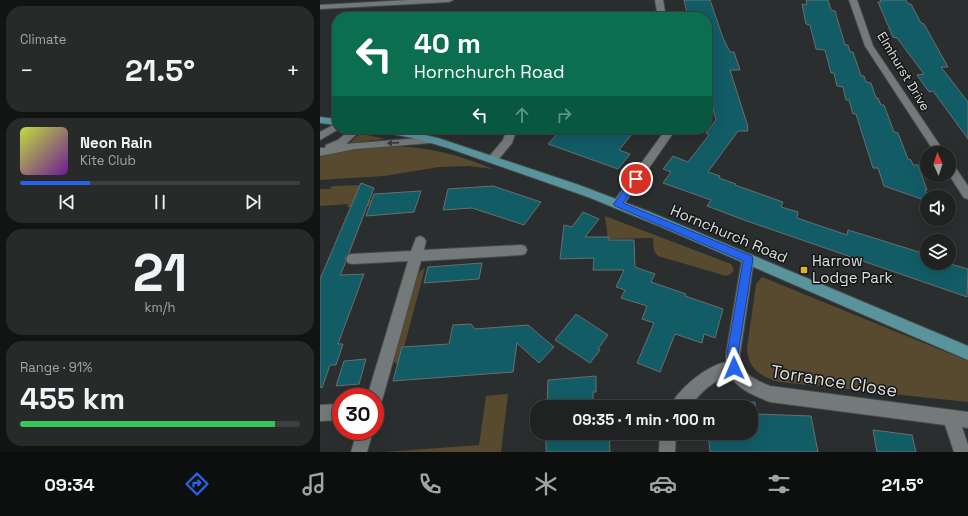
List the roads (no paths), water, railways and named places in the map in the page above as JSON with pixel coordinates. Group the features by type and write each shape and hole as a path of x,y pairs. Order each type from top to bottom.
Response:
{"main road":[{"path":"320,120 332,121"},
{"name":"Hornchurch Road","path":"405,134 432,140 493,158 618,204 968,353"}],"street":[{"path":"320,7 449,0"},
{"path":"659,0 661,12"},
{"name":"Elmhurst Drive","path":"853,0 869,46 935,146"},
{"path":"320,137 332,129"},
{"path":"320,152 342,142 351,134"},
{"path":"493,158 508,141 510,134"},
{"path":"618,204 667,134"},
{"path":"320,152 355,146 432,140"},
{"path":"956,177 968,195"},
{"path":"378,388 420,241"},
{"path":"352,260 521,250"},
{"path":"684,400 701,382 718,371 734,368 732,354 748,259"},
{"name":"Torrance Close","path":"734,368 743,379 755,388 770,394 968,420"},
{"path":"320,413 332,412"},
{"path":"951,418 962,452"},
{"path":"359,452 363,440"},
{"path":"666,452 667,440"}],"place":[{"name":"Harrow Lodge Park","path":"804,270"}]}
